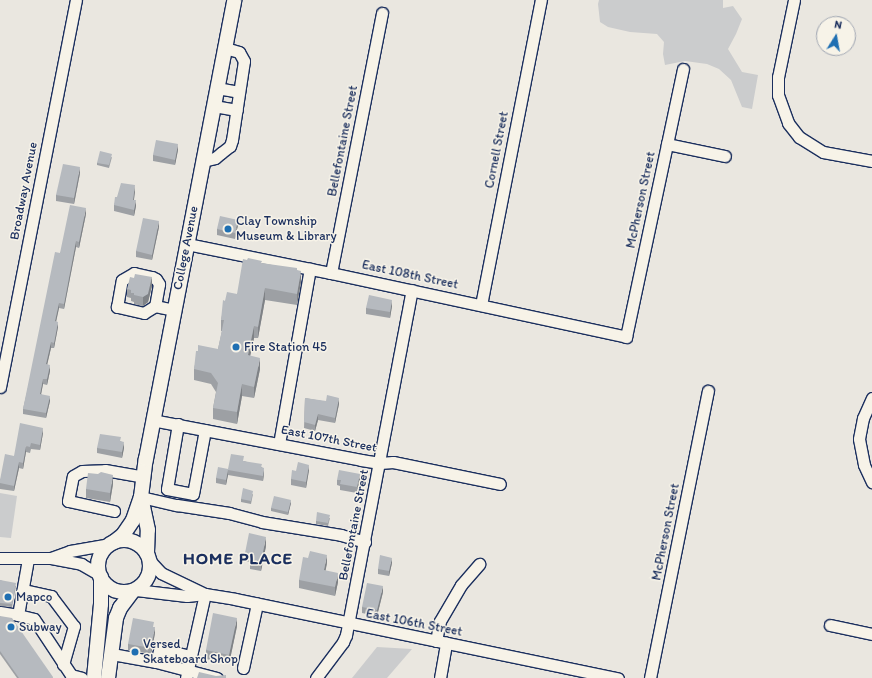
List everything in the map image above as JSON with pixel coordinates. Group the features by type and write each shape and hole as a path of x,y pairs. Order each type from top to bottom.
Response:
{"main road":[{"name":"College Avenue","path":"112,543 123,535 133,520 141,497 152,420 234,0"},
{"name":"College Avenue","path":"141,497 148,530 149,557"},
{"path":"94,678 101,604 100,576 98,566 100,557 112,543 122,540 133,541 140,545 149,557 149,576 143,584 134,590 117,612 108,678"},
{"path":"100,576 106,584 114,590 125,592 134,590"}],"street":[{"name":"Broadway Avenue","path":"0,387 76,0"},
{"name":"Cornell Street","path":"481,305 541,0"},
{"path":"794,0 778,77 778,95 788,122 799,137 819,150 872,161"},
{"name":"Bellefontaine Street","path":"331,273 382,13"},
{"path":"203,161 214,158 230,146 244,61 239,52 225,48"},
{"name":"McPherson Street","path":"626,338 683,69"},
{"path":"218,88 239,92"},
{"path":"214,106 237,110"},
{"path":"667,144 725,156"},
{"name":"East 108th Street","path":"187,244 310,268 626,338"},
{"path":"279,444 310,268"},
{"name":"Bellefontaine Street","path":"316,678 343,642 348,624 365,542 412,290"},
{"path":"141,307 174,310"},
{"name":"McPherson Street","path":"650,678 708,391"},
{"path":"872,398 863,418 859,439 864,465 872,482"},
{"name":"East 107th Street","path":"152,420 380,463 394,462 500,484"},
{"path":"178,424 166,489 193,494 205,430"},
{"path":"114,511 68,501 73,476 82,471 105,470 143,477"},
{"path":"141,497 177,505 230,513 262,522 342,535 365,542"},
{"path":"0,558 28,560 51,558 70,551 112,543"},
{"name":"East 106th Street","path":"149,557 161,573 205,594 618,678"},
{"path":"51,558 82,564 100,576"},
{"path":"18,615 28,560"},
{"path":"440,678 440,621 461,585 479,564"},
{"path":"23,590 51,596 74,626 63,664"},
{"name":"East 106th Street","path":"134,590 187,596 205,594"},
{"path":"186,674 205,594"},
{"path":"243,668 257,604"},
{"path":"0,612 34,619 70,675 82,678"},
{"path":"830,626 872,634"},
{"path":"156,662 159,651 162,649 191,656"},
{"path":"112,654 156,662 186,674 217,678"}],"shaded area":[{"path":"599,0 723,0 723,8 733,6 742,19 728,49 742,72 758,75 752,109 742,107 731,80 719,69 707,64 685,61 665,65 663,54 664,42 657,34 630,32 608,27 600,22"},
{"path":"0,493 17,496 11,538 0,537"},
{"path":"377,647 412,649 387,678 352,678"}],"building":[{"path":"156,140 178,144 175,160 153,155"},
{"path":"100,151 112,154 109,165 97,163"},
{"path":"63,164 80,167 74,198 56,195"},
{"path":"121,183 135,185 133,200 136,200 134,210 114,205 115,197 117,197"},
{"path":"70,205 86,208 79,242 76,241 64,304 59,303 55,321 58,322 54,343 51,342 46,364 50,365 47,379 43,379 40,394 50,396 46,413 23,409 55,252 60,253"},
{"path":"220,216 238,220 235,233 217,229"},
{"path":"143,218 159,221 152,255 136,251"},
{"name":"Fire Station 45","path":"248,258 262,261 261,263 297,268 297,270 301,271 297,294 265,288 258,327 254,326 248,355 260,358 254,387 242,384 237,412 213,408 218,383 211,373 194,369 198,345 218,349 224,320 221,320 223,300 225,301 227,292 237,294 243,259 247,260"},
{"path":"135,274 152,277 148,294 143,297 134,295 134,293 131,293 131,290 127,289 130,277 134,278"},
{"path":"369,295 392,300 390,312 366,308"},
{"path":"327,395 339,398 335,418 318,414 315,425 304,422 305,398 326,401"},
{"path":"20,423 43,428 40,445 31,443 30,447 26,446 23,463 19,462 14,486 0,483 0,480 5,454 14,456"},
{"path":"100,434 121,437 120,441 124,442 122,452 97,448"},
{"path":"231,454 244,456 243,461 262,464 261,467 264,468 263,476 228,470 226,480 216,478 218,467 228,469"},
{"path":"298,462 309,465 306,482 291,479 292,470 296,471"},
{"path":"339,470 360,474 357,487 340,484 341,480 337,480"},
{"path":"101,472 113,475 110,493 86,489 88,473 98,474"},
{"path":"243,488 253,491 251,501 241,499"},
{"path":"274,496 291,500 288,512 271,508"},
{"path":"317,512 330,515 328,523 316,521"},
{"path":"249,533 266,537 261,562 250,560 251,554 245,553"},
{"path":"310,551 327,555 324,570 338,573 335,587 299,580 303,557 308,558"},
{"path":"380,555 392,558 389,571 378,569"},
{"name":"Mapco","path":"0,580 16,583 12,604 0,603"},
{"path":"367,583 383,586 377,610 362,607"},
{"path":"213,613 237,618 229,655 206,650"},
{"path":"0,616 12,618 53,677 52,678 19,678 0,651"},
{"path":"133,618 154,622 153,627 155,627 151,648 128,644"},
{"path":"199,672 216,676 226,675 226,678 197,678"}],"tunnel":[{"path":"134,304 143,306"}],"place":[{"name":"Clay Township Museum & Library","path":"228,229"},
{"name":"Fire Station 45","path":"236,347"},
{"name":"Mapco","path":"8,597"},
{"name":"Subway","path":"11,627"},
{"name":"Versed Skateboard Shop","path":"135,652"}],"district":[{"name":"HOME PLACE","path":"238,559"}]}
